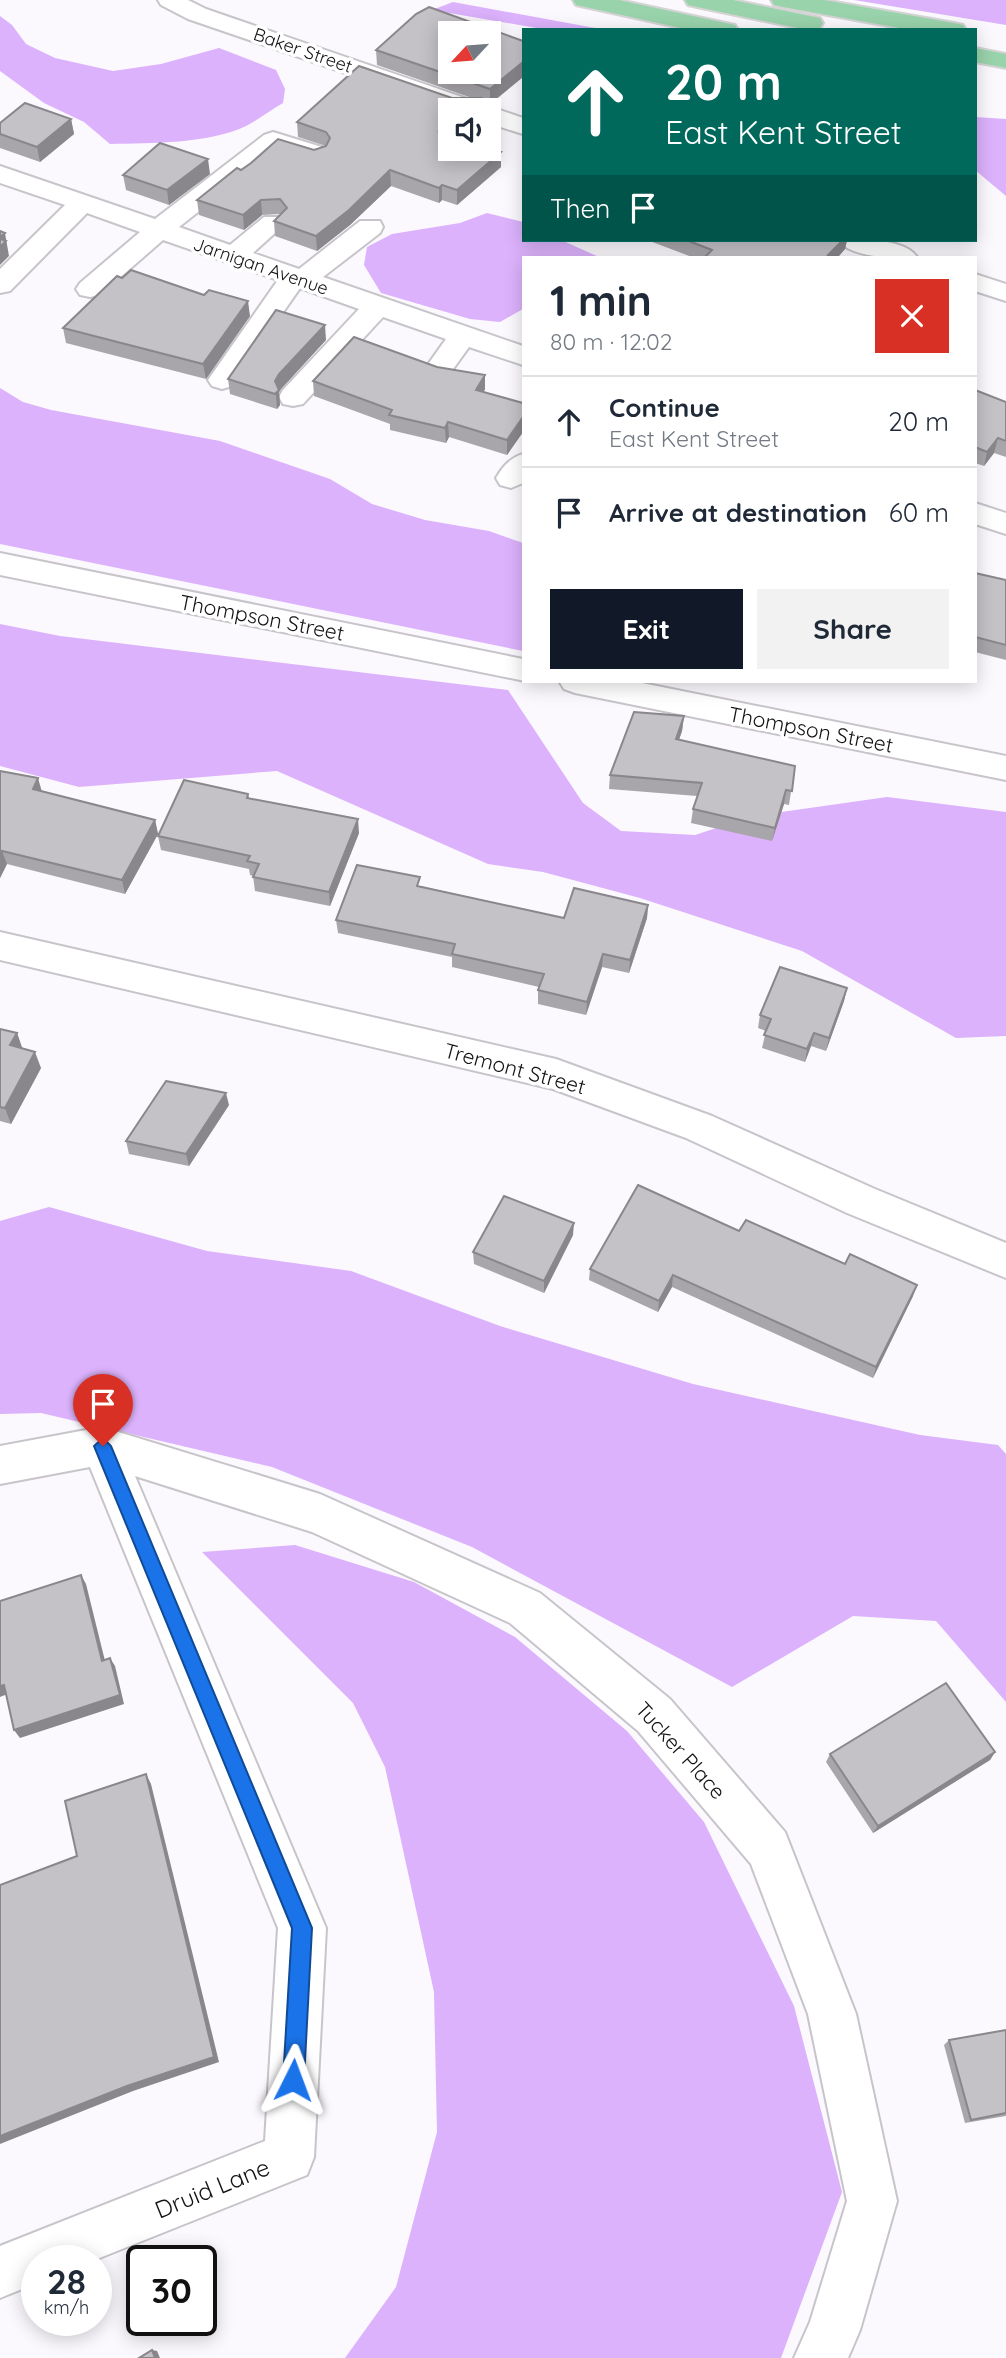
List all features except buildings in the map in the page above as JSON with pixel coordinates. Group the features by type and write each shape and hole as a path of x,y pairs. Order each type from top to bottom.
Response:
{"main road":[{"path":"585,0 717,28"},
{"path":"696,0 838,28"},
{"path":"783,0 943,28"},
{"path":"977,33 1006,38"},
{"path":"977,55 1006,61"}],"street":[{"name":"Baker Street","path":"170,0 197,14 442,98"},
{"path":"501,118 522,126"},
{"path":"90,289 158,230 273,140 316,154"},
{"name":"Jarnigan Avenue","path":"0,174 522,355"},
{"path":"0,285 82,203"},
{"path":"233,256 273,223"},
{"path":"222,380 298,279 370,227"},
{"path":"858,242 900,256"},
{"path":"977,283 1006,292"},
{"path":"293,397 377,306"},
{"path":"438,370 462,336"},
{"path":"977,514 1006,524"},
{"name":"Thompson Street","path":"0,564 522,670"},
{"name":"Thompson Street","path":"585,683 1006,768"},
{"name":"Tremont Street","path":"0,946 556,1074 699,1127 1006,1261"},
{"path":"0,1465 103,1446"},
{"name":"Druid Lane","path":"0,2272 289,2157 302,1928 103,1446"},
{"name":"Tucker Place","path":"103,1446 320,1514 524,1608 654,1715 768,1849 832,2014 872,2201 834,2330 820,2358"}],"shaded area":[{"path":"854,0 1006,0 1006,25"},
{"path":"453,2 595,28 536,28 432,10"},
{"path":"0,16 12,25 26,44 55,58 113,71 161,64 219,48 276,70 285,89 283,103 231,132 179,141 110,144 84,122 44,103 0,71"},
{"path":"977,117 1006,119 1006,196 977,172"},
{"path":"487,213 522,222 522,242 565,242 597,256 522,256 522,310 500,322 470,319 381,293 364,265 367,247 392,234 460,223"},
{"path":"0,388 23,402 51,410 220,441 330,479 372,504 425,520 489,531 522,543 522,651 0,544"},
{"path":"0,624 60,636 508,690 583,803 621,831 695,835 753,816 887,797 1006,812 1006,1036 956,1038 802,951 640,898 543,872 488,864 277,771 79,787 0,766"},
{"path":"49,1207 207,1251 351,1271 500,1326 693,1384 920,1435 998,1445 1006,1454 1006,1702 936,1621 853,1616 732,1687 472,1547 272,1467 41,1413 0,1414 0,1221"},
{"path":"295,1545 414,1582 515,1637 627,1731 704,1822 794,2006 842,2192 781,2358 345,2358 396,2287 437,2132 434,1992 385,1767 353,1703 202,1552"}],"route":[{"path":"103,1446 302,1928 293,2080"}]}
